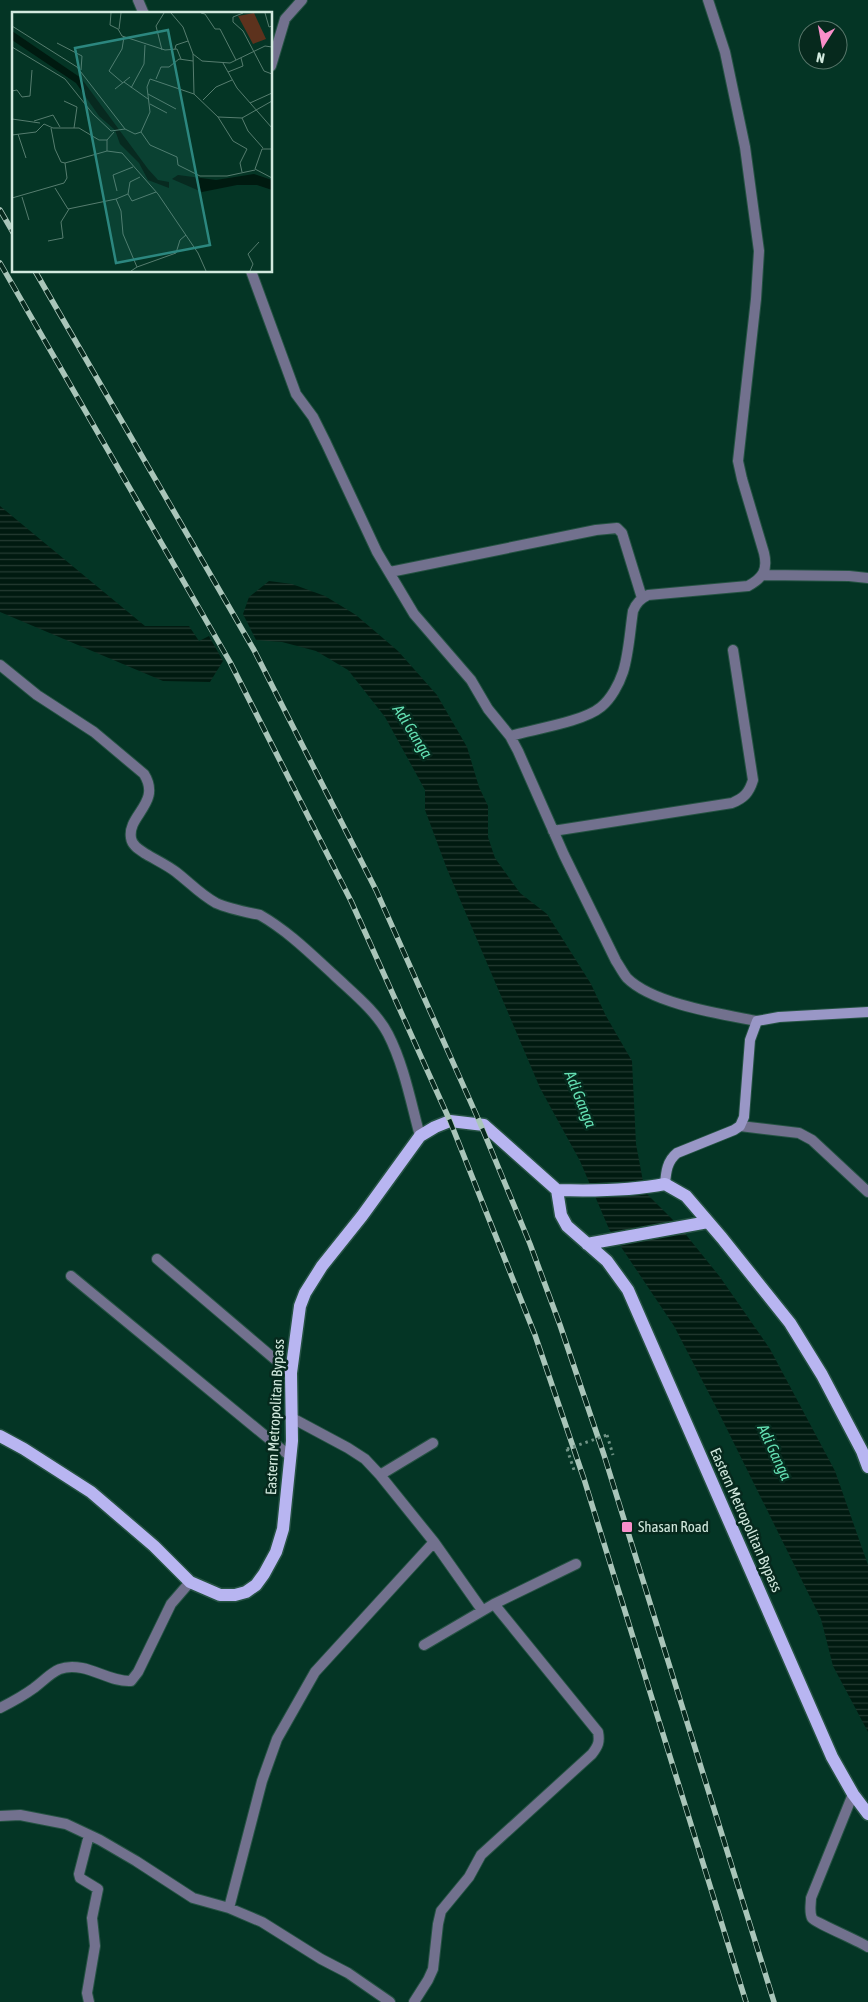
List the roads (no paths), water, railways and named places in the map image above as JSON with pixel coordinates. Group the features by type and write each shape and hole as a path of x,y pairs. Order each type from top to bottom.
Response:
{"main road":[{"path":"665,1184 668,1165 671,1158 677,1153 740,1126 744,1117 750,1040 757,1021 779,1017 868,1012"},
{"name":"Eastern Metropolitan Bypass","path":"0,1436 24,1449 91,1492 154,1546 190,1582 220,1595 235,1595 246,1592 256,1585 276,1552 283,1529 291,1457 291,1373 300,1306 305,1293 322,1266 362,1216 420,1136 435,1127 450,1122 484,1125 557,1190 562,1215 567,1226 606,1261 628,1290 832,1756 853,1794 868,1814"},
{"path":"557,1190 585,1191 665,1184 686,1196 790,1322 822,1375 868,1467"},
{"path":"587,1244 708,1222"}],"street":[{"path":"138,0 143,12"},
{"path":"272,63 285,19 302,0"},
{"path":"510,736 574,720 592,714 602,706 616,688 624,671 633,611 636,603 642,598 648,595 748,586 764,575 766,563 764,553 738,461 756,298 759,252 745,147 725,52 708,0"},
{"path":"251,272 296,394 313,417 377,552 414,614 470,680 488,708 510,736 616,962 627,977 644,990 670,1001 757,1021"},
{"path":"390,572 596,530 617,528 622,533 642,598"},
{"path":"764,575 868,578"},
{"path":"554,831 732,803 742,799 750,791 753,780 733,650"},
{"path":"0,665 37,695 94,732 144,774 149,783 150,790 148,798 131,829 132,843 138,849 175,871 204,896 216,903 260,915 267,919 309,952 378,1019 388,1034 397,1054 420,1136"},
{"path":"740,1126 799,1133 812,1140 827,1152 868,1192"},
{"path":"157,1259 291,1373"},
{"path":"71,1276 291,1457"},
{"path":"292,1418 365,1459 434,1542 482,1610"},
{"path":"380,1475 434,1443"},
{"path":"229,1908 262,1781 277,1739 315,1672 434,1542"},
{"path":"424,1645 482,1610 576,1564"},
{"path":"0,1708 34,1688 59,1668 81,1668 115,1679 131,1681 138,1672 171,1604 190,1582"},
{"path":"414,2002 433,1969 441,1911 469,1877 486,1848 598,1747 598,1732 494,1604"},
{"path":"853,1794 811,1898 810,1911 812,1918 817,1923 840,1932 868,1947"},
{"path":"0,1816 20,1815 66,1824 136,1860 193,1898 229,1908 262,1922 321,1959 348,1973 390,2002"},
{"path":"89,1835 79,1874 80,1878 98,1889 92,1918 95,1946 87,1993 89,2002"}],"water":[{"path":"0,506 145,626 189,626 199,641 209,636 223,661 210,682 163,681 0,612"},
{"name":"Adi Ganga","path":"269,581 292,584 325,596 356,615 398,651 437,695 467,747 479,787 488,806 488,837 495,858 520,893 547,914 591,984 606,1016 632,1061 636,1144 645,1192 679,1226 720,1277 770,1349 835,1471 868,1565 868,1732 833,1666 821,1619 717,1409 674,1326 609,1229 580,1161 540,1088 447,869 425,810 425,790 385,717 348,670 316,651 282,642 256,640 243,614 249,597"}],"railway":[{"path":"0,210 12,231"},
{"path":"0,263 230,662 351,901 450,1121 535,1335 584,1479 746,2002"},
{"path":"36,272 254,650 376,890 480,1123 530,1244 560,1325 604,1455 774,2002"}],"place":[{"name":"Shasan Road","path":"627,1527"}]}
